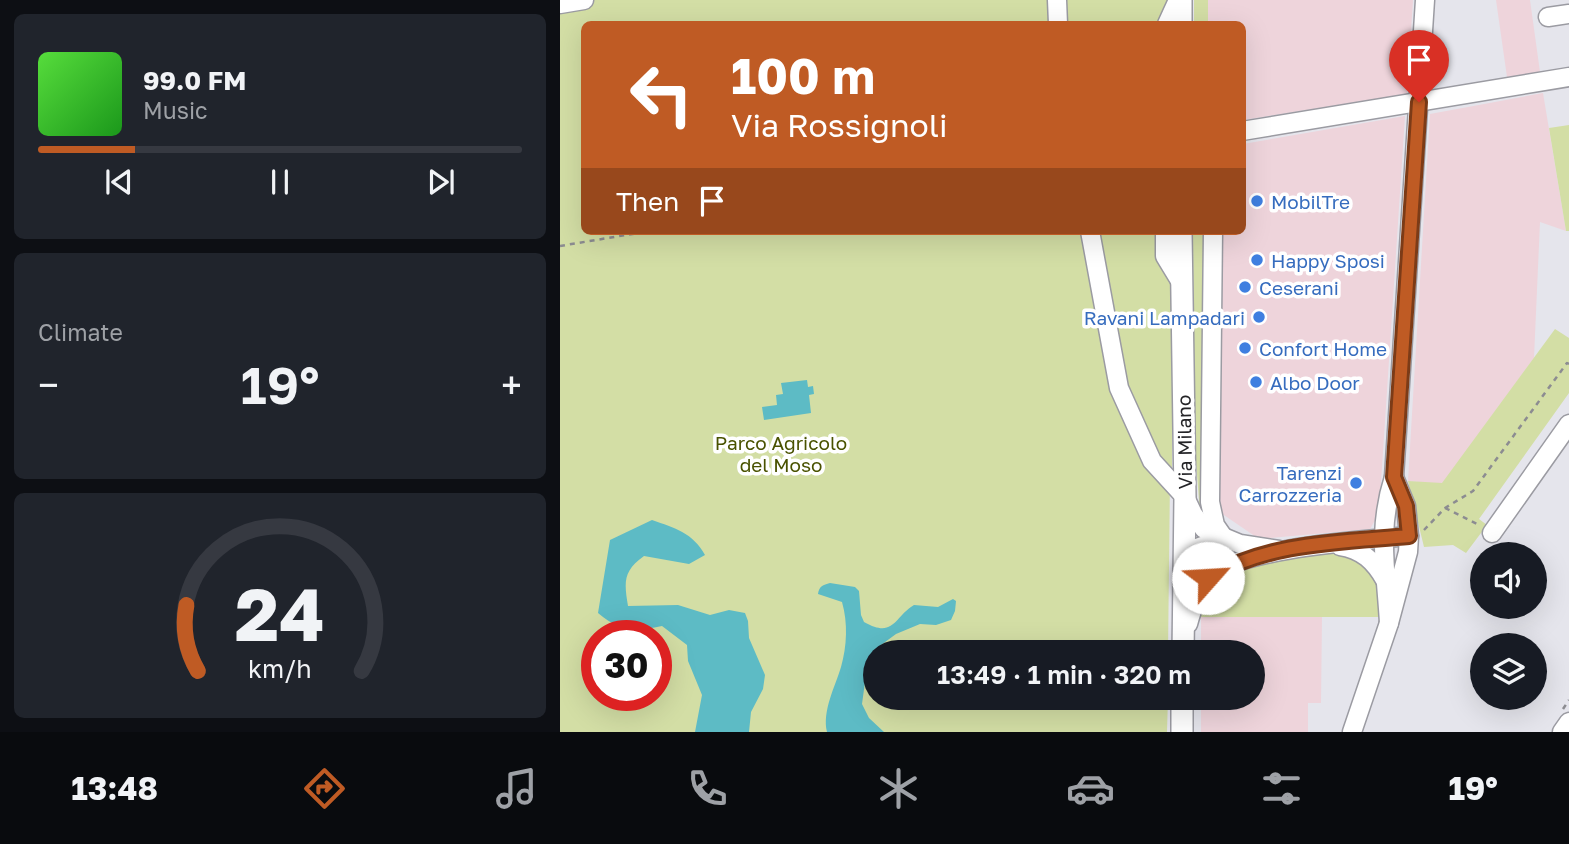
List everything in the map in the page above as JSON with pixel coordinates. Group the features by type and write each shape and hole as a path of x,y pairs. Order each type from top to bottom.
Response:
{"main road":[{"path":"1180,0 1181,21"},
{"name":"Via Milano","path":"1181,235 1185,497 1183,640"},
{"path":"1182,710 1182,732"}],"street":[{"path":"560,4 584,0"},
{"path":"1057,0 1058,21"},
{"path":"1169,21 1180,0"},
{"path":"1390,623 1382,539 1388,494 1394,477 1425,0"},
{"path":"1548,17 1569,14"},
{"path":"1246,130 1569,77"},
{"path":"1091,235 1119,388 1152,461 1185,497 1204,529 1240,544 1279,550"},
{"path":"1165,235 1165,256 1182,285"},
{"path":"1213,235 1210,502 1215,524 1224,538"},
{"path":"1492,533 1569,424"},
{"path":"1352,732 1403,577 1409,536 1406,506 1394,477"},
{"path":"1185,640 1193,606 1203,587 1208,578 1223,569 1279,550 1409,536"},
{"path":"1223,569 1196,565 1185,558 1196,548 1224,538"},
{"path":"1323,545 1346,547 1366,555 1378,566 1387,582"},
{"path":"1562,732 1569,722"}],"path":[{"path":"560,246 626,235"},
{"path":"1409,536 1420,535 1445,508 1473,491 1567,363 1569,364"},
{"path":"1445,508 1492,533"}],"shaded area":[{"path":"1208,0 1413,0 1407,94 1246,120 1246,21 1208,21"},
{"path":"1496,0 1530,0 1540,72 1507,77"},
{"path":"1543,93 1566,231 1540,222 1534,358 1442,484 1408,481 1430,114"},
{"path":"1405,116 1379,513 1370,529 1259,539 1218,511 1221,235 1246,235 1246,143"},
{"path":"1201,617 1322,617 1321,703 1308,703 1308,732 1201,732 1201,710 1265,710 1265,640 1201,640"}],"green space":[{"name":"Parco Agricolo del Moso","path":"560,0 1172,0 1170,21 581,21 581,235 1170,235 1172,474 1168,640 863,640 863,710 1168,710 1167,732 560,732"},
{"path":"1194,0 1208,0 1208,21 1194,21"},
{"path":"1569,125 1569,231 1566,231 1549,128"},
{"path":"1193,235 1206,235 1209,520 1200,513 1194,436"},
{"path":"1555,329 1569,338 1569,393 1479,519 1487,525 1474,542 1470,542 1466,553 1453,545 1424,547 1408,481 1442,483"},
{"path":"1322,552 1345,554 1361,561 1382,588 1383,617 1201,617 1203,601 1211,588 1238,570"}],"water":[{"path":"807,380 808,387 813,386 814,394 809,395 811,413 764,420 762,407 777,405 776,395 783,394 781,383"},
{"path":"652,520 676,529 695,541 705,555 689,564 644,556 637,561 627,578 628,606 678,605 710,615 729,610 745,613 749,638 765,675 763,689 751,712 749,732 695,732 702,695 688,661 687,645 672,634 672,620 608,620 598,613 610,540"},
{"path":"830,583 855,587 859,591 864,622 882,628 893,624 914,605 938,607 953,599 956,601 951,620 936,625 920,624 888,640 863,640 863,710 884,732 827,732 826,716 843,659 846,634 842,602 818,594 822,586"}],"place":[{"name":"MobilTre","path":"1257,201"},
{"name":"Happy Sposi","path":"1257,260"},
{"name":"Ceserani","path":"1245,287"},
{"name":"Ravani Lampadari","path":"1259,317"},
{"name":"Confort Home","path":"1245,348"},
{"name":"Albo Door","path":"1256,382"},
{"name":"Tarenzi Carrozzeria","path":"1356,483"}],"route":[{"path":"1208,578 1223,569 1279,550 1409,536 1406,506 1394,477 1419,102"}]}
